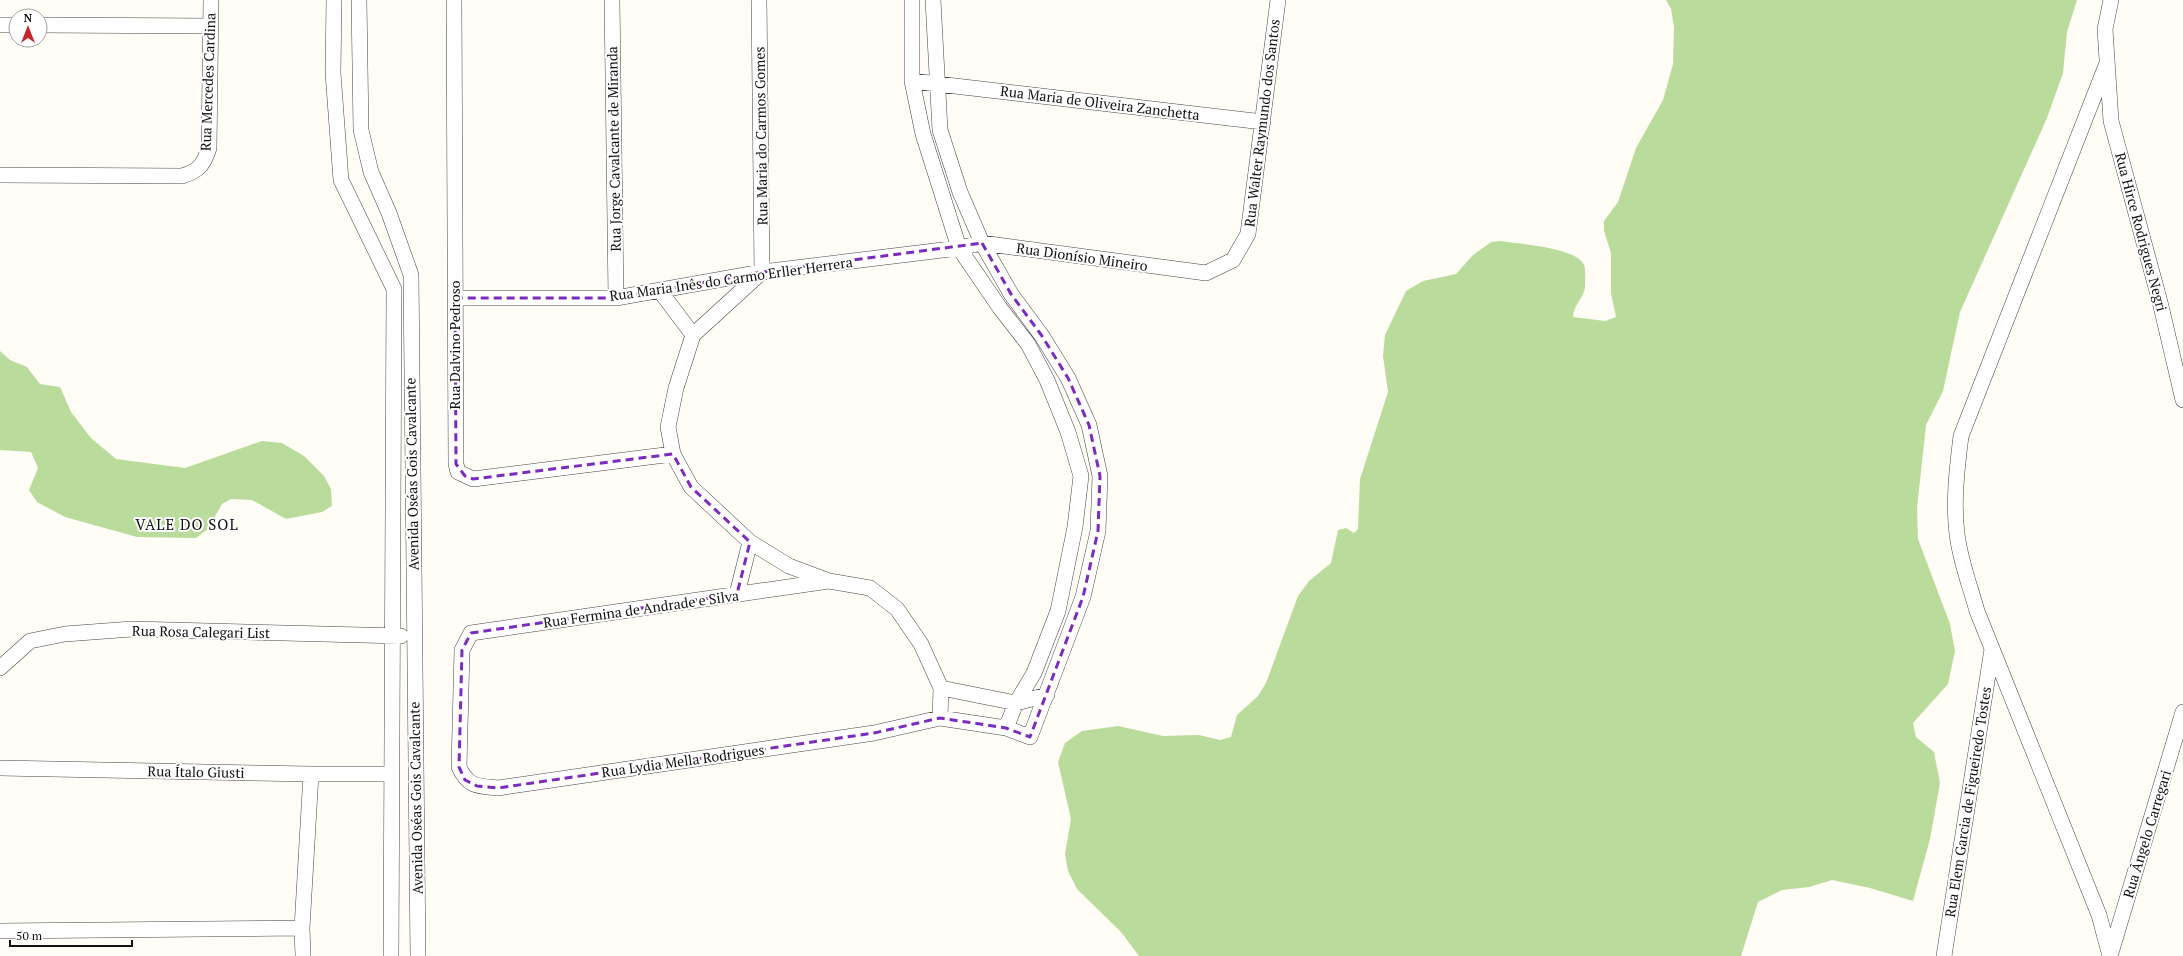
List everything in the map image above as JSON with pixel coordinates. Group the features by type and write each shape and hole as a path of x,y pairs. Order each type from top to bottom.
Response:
{"street":[{"name":"Rua Mercedes Cardina","path":"0,176 182,176 193,173 204,164 209,148 211,0"},
{"name":"Avenida Oséas Gois Cavalcante","path":"334,0 333,73 341,180 394,289 391,774 393,803 391,956"},
{"name":"Avenida Oséas Gois Cavalcante","path":"359,0 361,130 371,172 389,213 411,275 418,956"},
{"name":"Rua Dalvino Pedroso","path":"454,0 456,464 458,472 473,479 673,454"},
{"name":"Rua Jorge Cavalcante de Miranda","path":"612,0 616,298"},
{"name":"Rua Maria do Carmos Gomes","path":"759,0 762,272"},
{"path":"912,0 912,81 923,134 959,248 1000,308 1028,344 1047,380 1068,432 1080,476 1075,527 1058,611 1034,673 1016,703 1006,728"},
{"path":"933,0 936,84 940,130 960,192 982,243 1011,294 1042,336 1068,378 1089,425 1100,476 1098,531 1083,597 1047,695 1016,703 941,688"},
{"name":"Rua Walter Raymundo dos Santos","path":"1206,273 1233,260 1248,234 1278,0"},
{"name":"Rua Hirce Rodrigues Negri","path":"2111,0 2105,29 2111,121 2130,187 2183,400"},
{"path":"48,25 211,26"},
{"path":"2107,63 1961,436 1955,478 1957,534 1964,569 1977,611 2099,915 2110,956"},
{"name":"Rua Maria de Oliveira Zanchetta","path":"912,81 1263,122"},
{"name":"Rua Dionísio Mineiro","path":"959,248 982,243 1206,273"},
{"name":"Rua Maria Inês do Carmo Erller Herrera","path":"455,298 616,298 762,272 959,248"},
{"path":"762,272 693,335 676,388 668,427 673,454 692,487 750,542 789,566 829,581 870,588 897,609 921,644 941,688 940,718"},
{"path":"660,291 693,335"},
{"path":"737,594 750,542"},
{"name":"Rua Fermina de Andrade e Silva","path":"462,650 471,633 829,581"},
{"name":"Rua Rosa Calegari List","path":"0,668 30,641 65,634 132,629 414,637"},
{"name":"Rua Elem Garcia de Figueiredo Tostes","path":"1944,956 1992,649"},
{"name":"Rua Lydia Mella Rodrigues","path":"462,650 459,767 465,780 477,786 498,788 874,733 940,718 1006,728 1030,737 1047,695"},
{"name":"Rua Ângelo Carregari","path":"2110,956 2183,712"},
{"name":"Rua Ítalo Giusti","path":"0,768 311,774 391,774"},
{"path":"303,956 302,928 311,774"},
{"path":"0,931 302,928"}],"highlighted area":[{"path":"982,243 1011,294 1042,336 1068,378 1089,425 1100,476 1098,531 1083,597 1030,737 1006,728 940,718 874,733 498,788 477,786 465,780 459,767 462,650 471,633 737,594 750,542 691,487 673,454 473,479 465,476 456,464 455,298 616,298 762,272"}],"green space":[{"path":"1666,0 2077,0 2067,32 2063,73 2047,118 1960,312 1943,391 1926,425 1917,508 1918,539 1950,624 1955,651 1948,684 1913,723 1916,737 1934,752 1940,783 1930,839 1913,901 1870,888 1832,880 1809,887 1782,890 1758,902 1741,956 1139,956 1121,932 1077,889 1068,871 1065,854 1071,819 1058,762 1065,743 1082,731 1118,726 1163,736 1199,735 1220,740 1231,737 1237,715 1258,696 1266,683 1298,596 1309,581 1331,563 1338,530 1346,528 1354,533 1358,529 1360,479 1388,392 1383,356 1385,335 1406,291 1423,281 1456,274 1473,255 1491,242 1500,241 1546,247 1570,254 1579,259 1585,267 1585,286 1573,317 1605,321 1616,317 1611,293 1611,253 1604,231 1604,221 1618,202 1636,148 1663,100 1673,64 1674,27 1671,9"},
{"path":"0,351 10,360 27,367 40,384 60,387 71,412 91,438 116,459 185,468 262,441 282,443 304,456 324,476 331,489 332,506 322,512 286,519 252,500 231,499 222,504 208,529 196,538 137,537 65,517 37,502 29,490 38,468 31,452 0,450"}],"district":[{"name":"VALE DO SOL","path":"187,525"}]}
